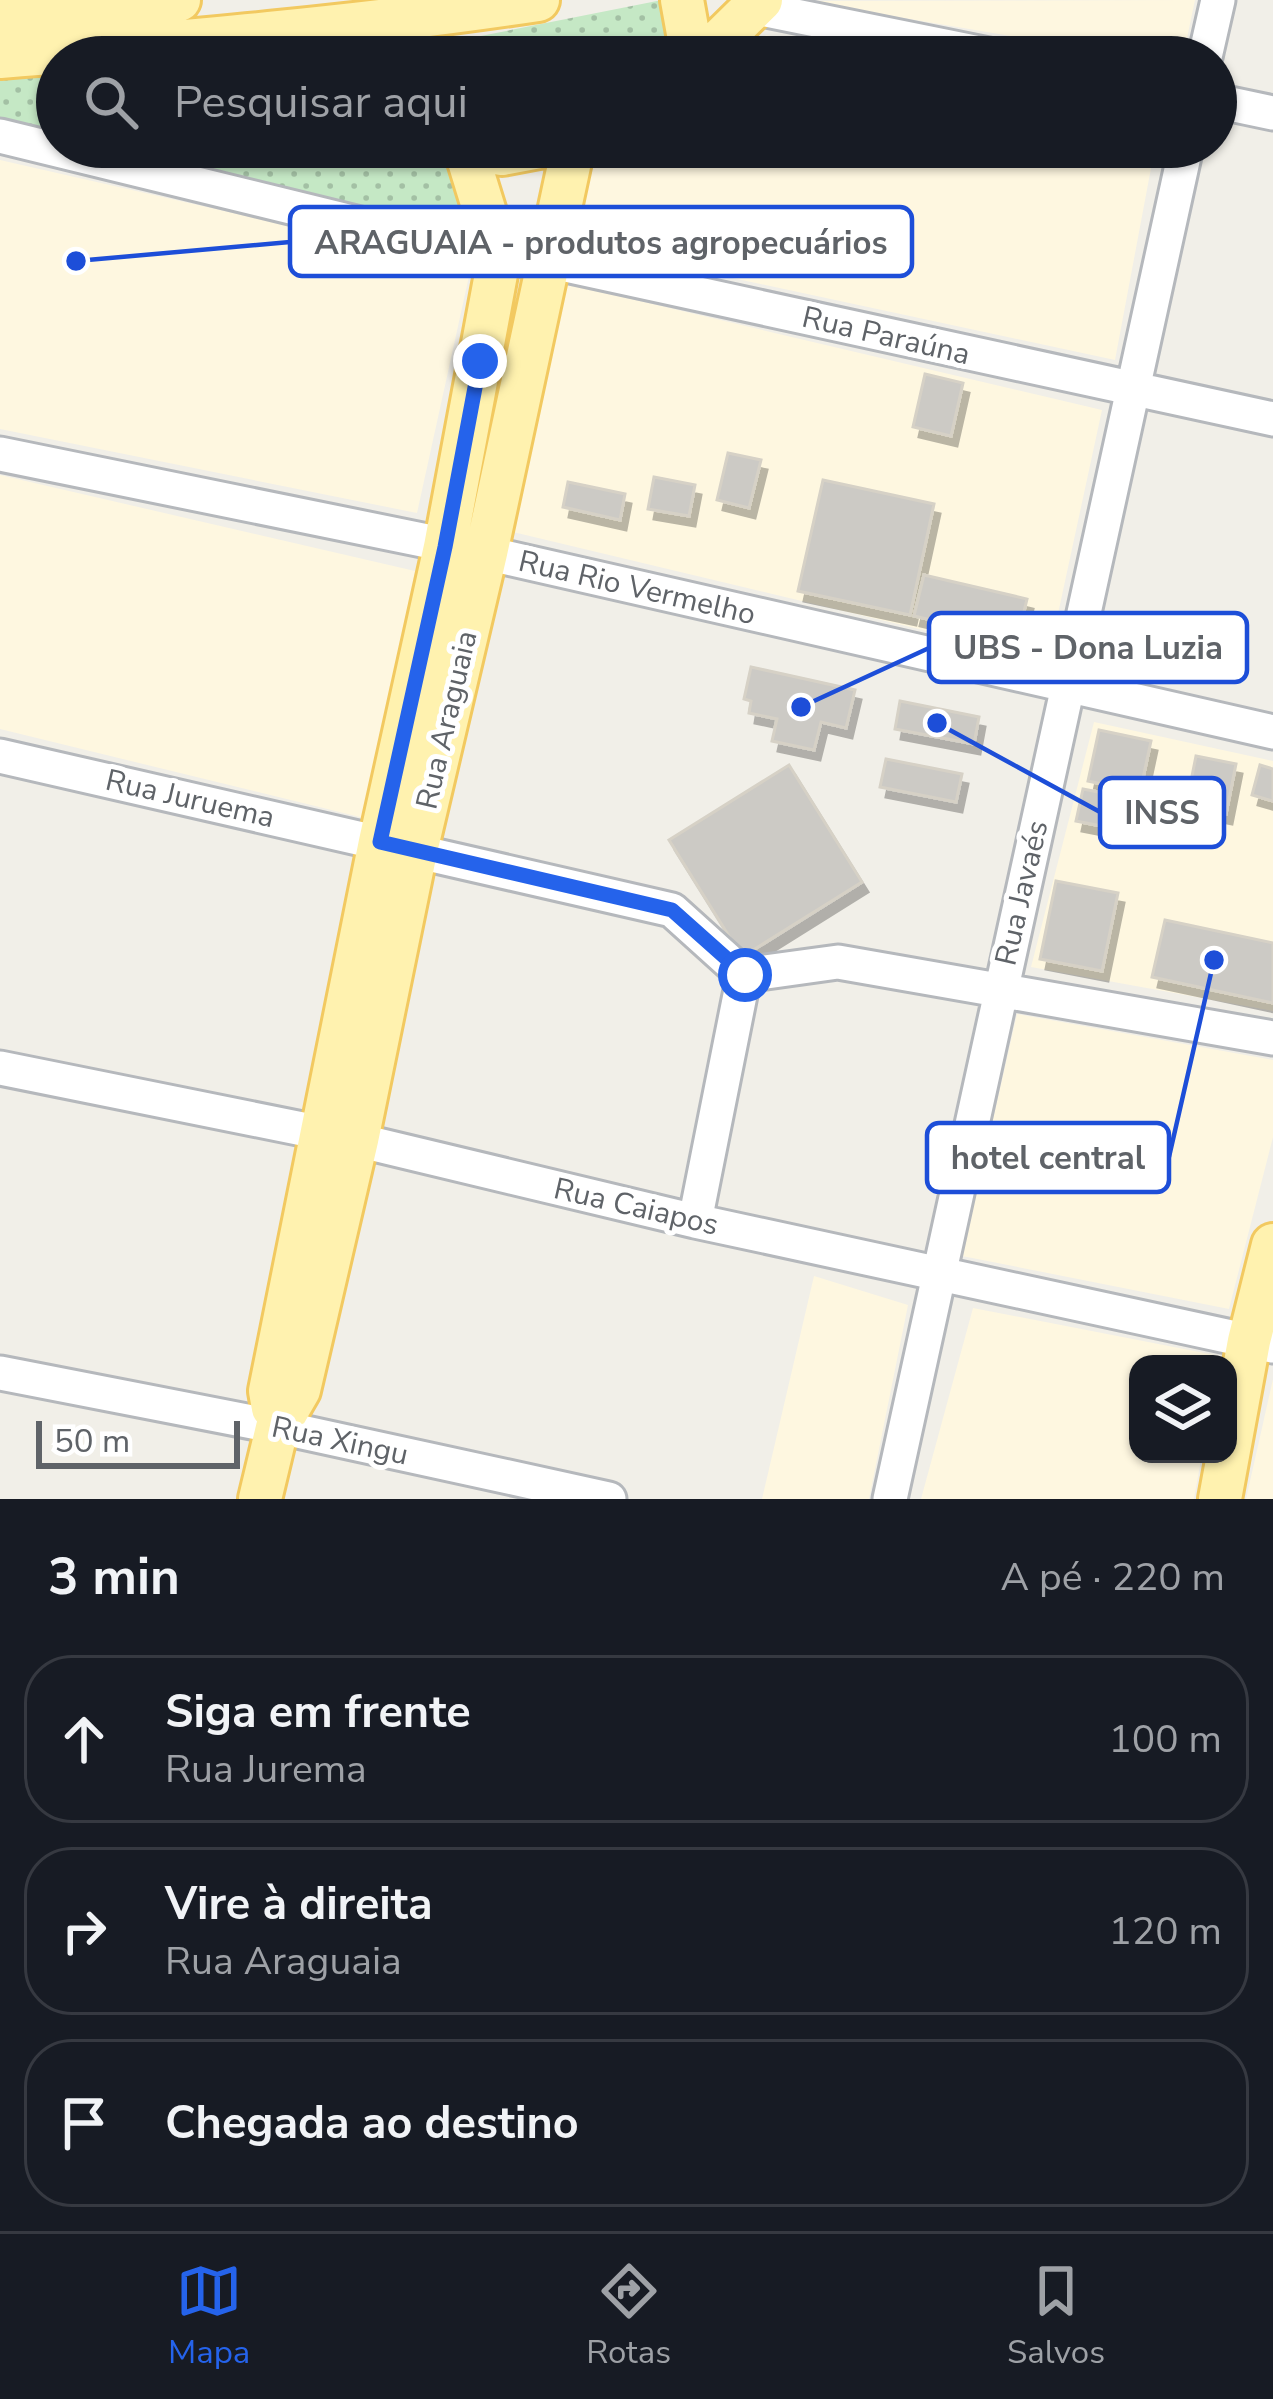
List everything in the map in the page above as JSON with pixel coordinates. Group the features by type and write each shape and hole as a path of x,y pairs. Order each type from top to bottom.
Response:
{"main road":[{"path":"0,17 179,0"},
{"path":"264,36 407,26 538,0"},
{"path":"682,0 689,36"},
{"path":"725,36 759,4"},
{"path":"0,57 36,54"},
{"name":"Rua Araguaia","path":"466,550 500,258 473,168"},
{"name":"Rua Araguaia","path":"260,1499 277,1428 270,1391 339,1136 398,846 466,550 548,261 568,168"},
{"path":"1220,1499 1261,1343 1273,1245"}],"street":[{"path":"1210,36 1218,0"},
{"path":"759,4 904,36"},
{"path":"1237,105 1273,112"},
{"name":"Rua Paraúna","path":"0,136 36,145"},
{"name":"Rua Paraúna","path":"131,168 500,258 548,261 1273,419"},
{"name":"Rua Javaés","path":"890,1499 1182,168"},
{"name":"Rua Rio Vermelho","path":"0,454 466,550 1273,732"},
{"name":"Rua Juruema","path":"0,757 672,910 745,975"},
{"path":"695,1221 745,975 838,962 1273,1038"},
{"name":"Rua Caiapos","path":"0,1067 339,1136 695,1221 1261,1343"},
{"name":"Rua Xingu","path":"0,1373 609,1499"}],"shaded area":[{"path":"1195,0 1187,36 1010,36 803,1"},
{"path":"0,160 471,267 417,513 0,429"},
{"path":"592,168 1151,168 1115,360 574,244"},
{"path":"563,283 1102,410 1048,660 513,532"},
{"path":"0,475 415,571 364,818 0,729"},
{"path":"1094,722 1273,761 1273,1011 1031,967"},
{"path":"1017,1014 1273,1060 1273,1137 1229,1309 962,1256"},
{"path":"814,1276 908,1305 869,1499 762,1499"},
{"path":"973,1308 1215,1355 1129,1355 1129,1463 1200,1463 1194,1499 921,1499"},
{"path":"1273,1379 1273,1499 1246,1499"}],"green space":[{"path":"662,0 670,36 480,36"},
{"path":"36,76 36,131 0,123 0,79"},
{"path":"198,168 447,168 460,184 469,220 456,227"}],"building":[{"path":"925,374 963,383 951,436 913,427"},
{"path":"728,453 761,460 749,508 717,500"},
{"path":"654,477 695,485 689,516 648,509"},
{"path":"823,480 934,504 910,615 798,591"},
{"path":"568,482 625,494 620,520 563,507"},
{"path":"924,575 1027,599 1017,640 914,616"},
{"path":"751,667 855,690 846,728 821,722 814,750 772,741 777,719 749,713 751,701 744,699"},
{"path":"900,701 979,717 974,744 895,729"},
{"path":"1099,730 1151,741 1140,792 1088,781"},
{"path":"1196,756 1236,764 1226,814 1186,806"},
{"path":"886,759 962,774 956,802 880,787"},
{"path":"789,765 862,882 742,957 669,840"},
{"path":"1260,765 1273,769 1273,801 1252,795"},
{"path":"1083,789 1144,801 1137,833 1076,821"},
{"path":"1056,881 1118,893 1102,971 1040,959"},
{"path":"1165,920 1273,943 1273,1003 1152,977"}],"place":[{"name":"ARAGUAIA - produtos agropecuários","path":"76,261"},
{"name":"UBS - Dona Luzia","path":"801,707"},
{"name":"INSS","path":"937,723"},
{"name":"hotel central","path":"1214,960"}],"route":[{"path":"480,361 380,842 672,910 745,975"}]}
